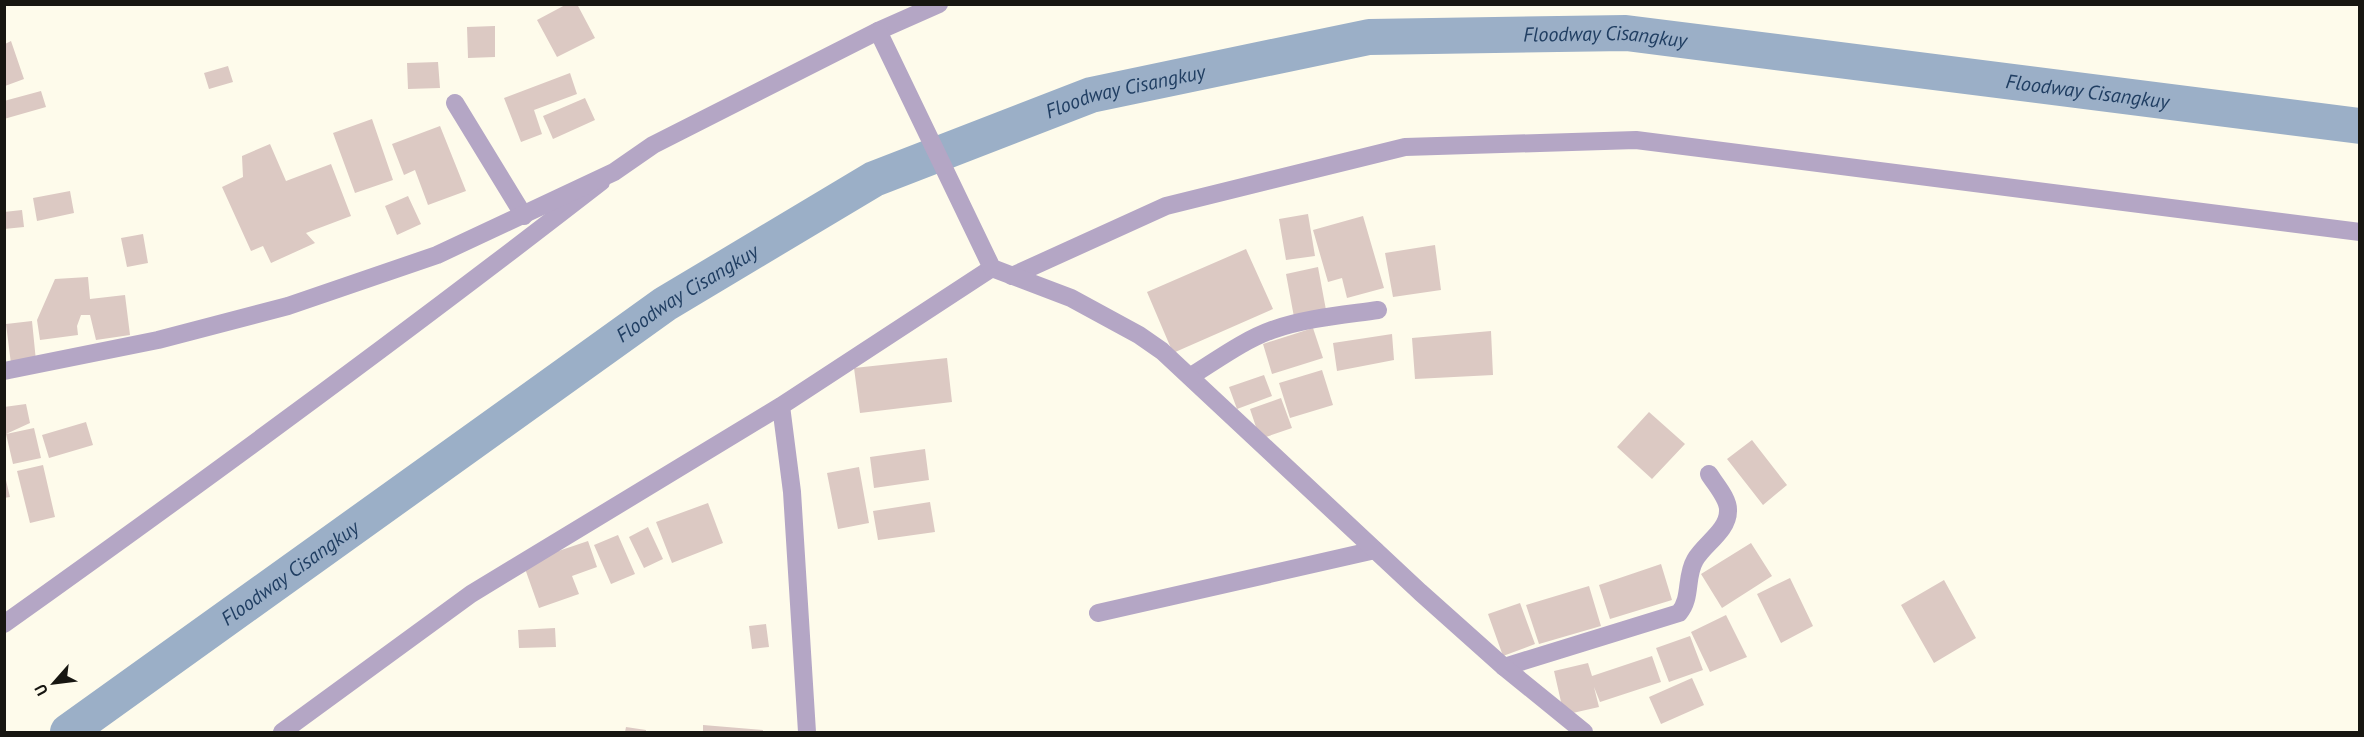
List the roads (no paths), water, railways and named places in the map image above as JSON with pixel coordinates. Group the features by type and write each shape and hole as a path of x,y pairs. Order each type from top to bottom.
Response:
{"street":[{"path":"4,624 167,508 439,308 614,172 653,145 880,37 939,4"},
{"path":"880,37 980,247 992,267 1071,298 1162,351 1504,668 1584,732"},
{"path":"455,103 524,216"},
{"path":"1012,276 1166,206 1405,147 1636,140 2360,232"},
{"path":"4,371 158,340 288,306 437,255 614,172"},
{"path":"282,732 471,594 781,406 992,267"},
{"path":"1191,376 1271,330 1320,318 1378,310"},
{"path":"781,406 792,492 807,732"},
{"path":"1504,668 1679,613 1684,608 1689,576 1695,560 1725,523 1728,514 1727,503 1709,474"},
{"path":"1098,613 1375,550"}],"waterway":[{"name":"Floodway Cisangkuy","path":"68,732 665,304 874,179 1091,95 1369,37 1626,33 2360,126"}]}
